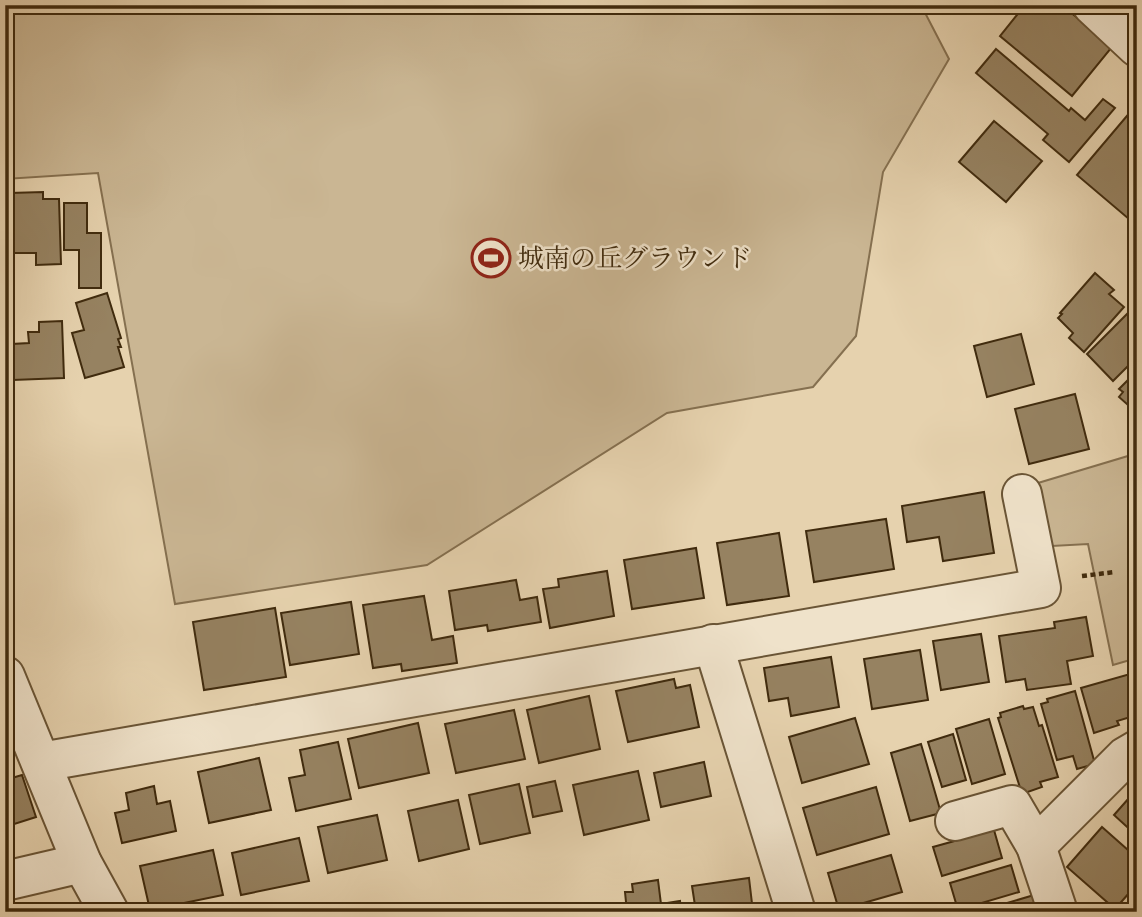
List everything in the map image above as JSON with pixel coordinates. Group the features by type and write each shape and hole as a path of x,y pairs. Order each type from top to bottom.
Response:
{"street":[{"path":"1092,5 1137,47"},
{"path":"41,762 1041,588 1022,494"},
{"path":"713,644 796,912"},
{"path":"5,676 82,863 109,912"},
{"path":"1036,846 1125,757 1137,750"},
{"path":"955,821 1012,805 1036,846 1058,912"},
{"path":"5,881 82,863"}],"shaded area":[{"name":"城南の丘グラウンド","path":"5,5 921,5 949,59 883,172 856,336 813,387 667,413 427,565 175,604 98,173 5,179"},
{"path":"1128,456 1137,468 1137,658 1113,665 1088,544 1052,546 1038,483"}],"building":[{"path":"1025,5 1062,5 1112,47 1072,96 1000,36"},
{"path":"996,49 1069,111 1071,108 1085,120 1103,99 1115,108 1069,162 1043,140 1048,134 976,73"},
{"path":"1137,104 1137,223 1136,225 1077,175"},
{"path":"994,121 1042,161 1006,202 959,162"},
{"path":"43,192 43,199 59,199 61,264 36,265 36,253 12,253 10,193"},
{"path":"64,203 87,203 87,233 101,233 101,288 79,288 79,250 64,250"},
{"path":"1095,273 1114,290 1109,294 1124,307 1084,352 1069,338 1073,333 1058,318"},
{"path":"107,293 121,338 118,339 121,347 118,347 124,367 85,378 72,333 84,330 76,303"},
{"path":"1128,313 1137,322 1137,357 1113,381 1087,354"},
{"path":"62,321 64,378 13,380 12,344 29,343 28,332 39,332 39,322"},
{"path":"1021,334 1034,384 987,397 974,346"},
{"path":"5,349 8,382 5,382"},
{"path":"1137,371 1137,413 1119,397 1123,392 1119,389"},
{"path":"1075,394 1089,449 1029,464 1015,409"},
{"path":"984,492 994,553 943,561 939,537 907,542 902,506"},
{"path":"886,519 894,569 814,582 806,531"},
{"path":"779,533 789,596 727,605 717,543"},
{"path":"696,548 704,598 632,609 624,560"},
{"path":"607,571 614,616 550,628 543,589 559,587 558,579"},
{"path":"516,580 520,600 537,597 541,622 488,631 487,625 455,630 449,591"},
{"path":"424,596 432,640 453,636 457,663 402,671 401,664 373,668 363,605"},
{"path":"351,602 359,654 290,665 281,613"},
{"path":"275,608 286,677 204,690 193,622"},
{"path":"1086,617 1093,656 1067,661 1071,684 1027,690 1025,679 1006,682 999,636 1055,628 1054,622"},
{"path":"981,634 989,682 941,690 933,641"},
{"path":"920,650 928,700 872,709 864,659"},
{"path":"831,657 839,707 791,716 788,698 769,701 764,668"},
{"path":"1137,672 1137,715 1117,721 1119,725 1094,733 1081,688"},
{"path":"674,679 676,688 690,685 699,727 628,742 616,691"},
{"path":"1075,691 1095,764 1077,769 1073,756 1057,760 1041,704 1048,702 1047,699"},
{"path":"589,696 600,749 539,763 527,710"},
{"path":"1023,706 1024,709 1033,707 1039,726 1042,725 1058,777 1040,782 1042,787 1022,794 998,718 1001,717 1000,713"},
{"path":"514,710 525,759 456,773 445,724"},
{"path":"855,718 869,764 802,783 789,737"},
{"path":"989,719 1005,774 972,784 956,729"},
{"path":"418,723 429,773 359,788 348,739"},
{"path":"953,734 966,780 942,787 928,742"},
{"path":"338,742 351,799 296,811 289,778 305,775 300,750"},
{"path":"921,744 941,813 910,821 891,753"},
{"path":"259,758 271,810 209,823 198,772"},
{"path":"704,762 711,796 661,807 654,773"},
{"path":"638,771 649,820 584,835 573,785"},
{"path":"22,775 36,817 5,827 5,780"},
{"path":"555,781 562,811 533,817 527,787"},
{"path":"519,784 530,833 480,844 469,795"},
{"path":"154,786 157,804 170,801 176,831 122,843 115,813 129,810 126,793"},
{"path":"876,787 889,834 817,855 803,808"},
{"path":"1137,789 1137,836 1114,815"},
{"path":"458,800 469,849 419,861 408,811"},
{"path":"377,815 387,860 328,873 318,827"},
{"path":"1102,827 1137,858 1137,884 1115,909 1067,867"},
{"path":"994,830 1002,858 942,876 933,847"},
{"path":"299,838 309,881 241,895 232,853"},
{"path":"213,850 223,895 150,910 140,866"},
{"path":"891,855 902,892 839,910 828,873"},
{"path":"1011,865 1019,892 958,910 950,883"},
{"path":"749,878 753,912 696,912 692,886"},
{"path":"658,880 661,904 680,901 681,912 627,912 625,892 633,892 632,884"},
{"path":"1034,895 1039,912 999,912 997,906"},
{"path":"533,904 534,912 503,912 502,908"}],"place":[{"name":"城南の丘グラウンド","path":"491,258"}]}
